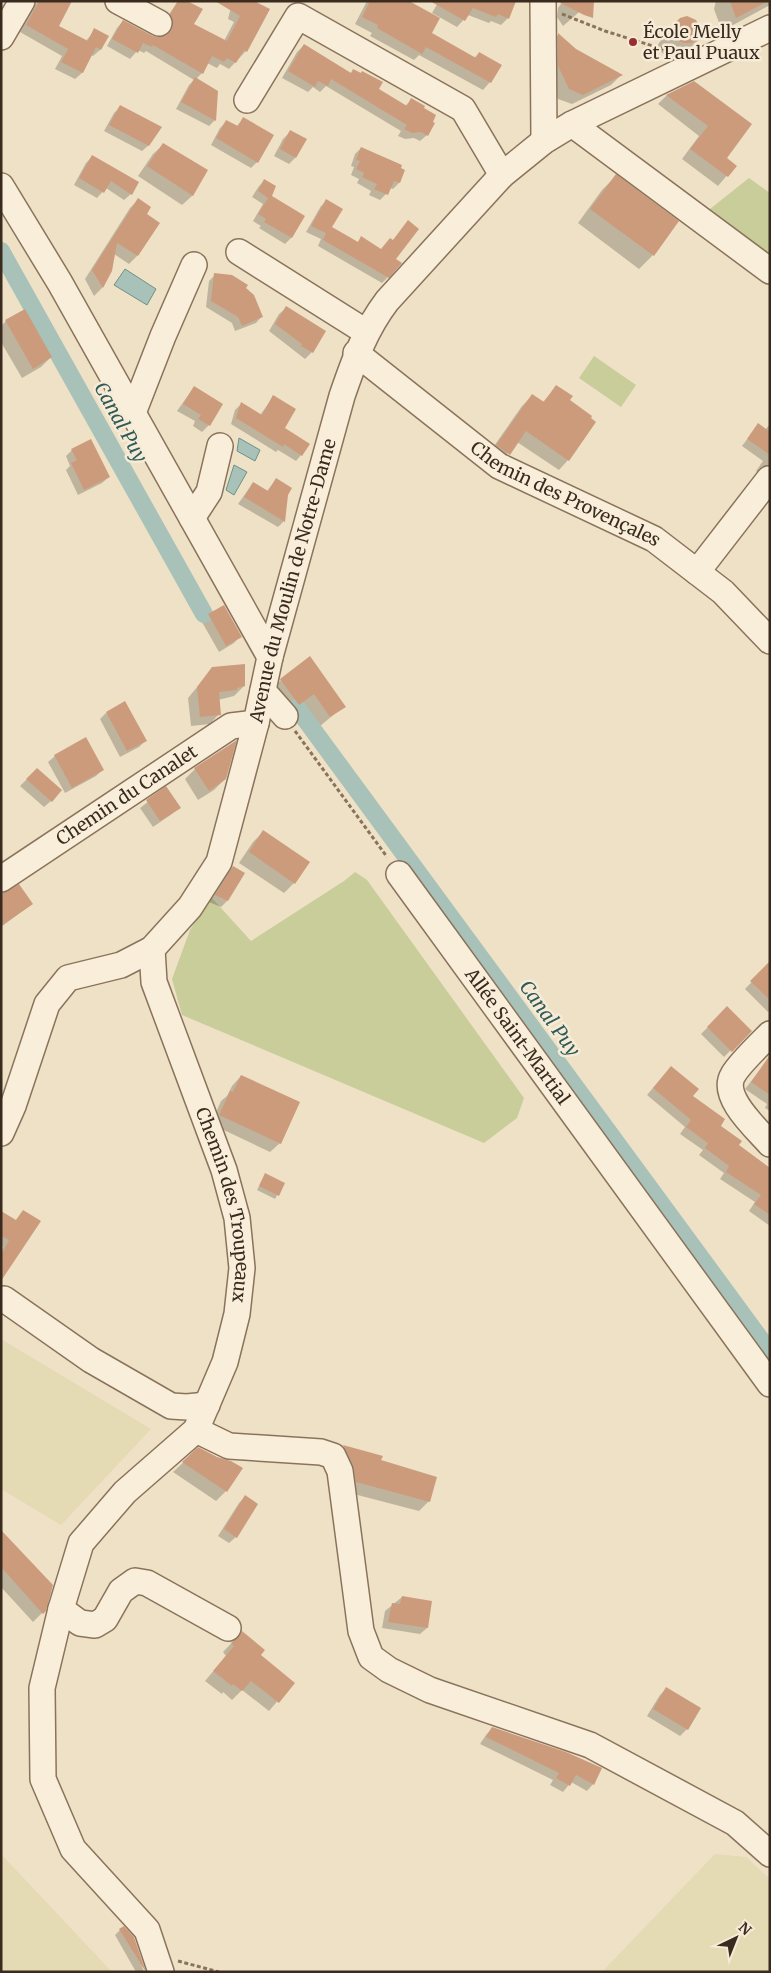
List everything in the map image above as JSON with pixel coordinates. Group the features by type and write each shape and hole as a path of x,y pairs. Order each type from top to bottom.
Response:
{"street":[{"path":"1,36 22,1"},
{"path":"118,1 159,23"},
{"path":"543,4 544,141"},
{"path":"247,100 298,16 463,109 502,175"},
{"name":"Avenue du Moulin de Notre-Dame","path":"1,1133 14,1106 47,1004 68,978 121,965 152,949 190,907 218,862 256,723 270,657 342,396 361,343 387,301 502,175 544,141 572,124 770,28"},
{"path":"572,124 770,271"},
{"path":"1,186 60,282 270,657"},
{"name":"Chemin des Provençales","path":"239,252 361,343 500,466 654,539 724,592 770,641"},
{"path":"133,413 163,336 194,265"},
{"path":"192,518 209,492 220,446"},
{"path":"697,572 769,479"},
{"path":"263,692 285,716"},
{"name":"Chemin du Canalet","path":"1,879 231,726 256,723"},
{"name":"Allée Saint-Martial","path":"399,874 770,1384"},
{"name":"Chemin des Troupeaux","path":"152,949 154,982 224,1170 237,1218 242,1268 237,1314 225,1362 196,1430 125,1492 81,1543 61,1609 42,1688 43,1779 73,1849 147,1930 159,1967"},
{"path":"770,1034 732,1076 731,1090 735,1104 770,1144"},
{"path":"4,1299 91,1360 170,1406 207,1405"},
{"path":"196,1430 229,1446 321,1452 333,1456 340,1472 361,1631 371,1656 389,1670 430,1690 590,1745 735,1823 770,1854"},
{"path":"61,1609 80,1623 95,1625 105,1619 121,1590 136,1581 147,1583 228,1628"}],"path":[{"path":"543,4 605,31 675,53"},
{"path":"285,716 399,874"},
{"path":"159,1967 181,1961 219,1972"}],"shaded area":[{"path":"1,1339 151,1429 61,1525 1,1489"},
{"path":"1,1854 112,1972 1,1972"},
{"path":"715,1854 746,1857 770,1879 770,1972 602,1972"}],"green space":[{"path":"749,178 770,193 770,255 710,209"},
{"path":"594,356 636,385 621,407 579,378"},
{"path":"355,872 367,880 524,1098 517,1118 484,1143 182,1015 172,979 190,930 211,897 251,941"}],"water":[{"path":"125,269 156,289 147,305 114,285"},
{"path":"239,438 260,450 255,461 237,451"},
{"path":"234,465 247,472 234,495 226,490"}],"building":[{"path":"39,1 72,1 59,26 88,41 94,28 109,36 101,50 96,47 83,73 61,62 68,49 26,25"},
{"path":"178,1 187,1 203,9 194,24 227,41 240,16 215,1 254,1 270,9 247,52 244,50 236,63 227,58 224,62 212,56 203,74 153,45 152,47 143,43 138,53 112,39 123,20 153,36 166,35 172,29 173,22 170,14"},
{"path":"370,1 409,1 440,18 432,33 476,58 479,52 502,65 491,83 426,47 422,54 377,28 378,25 362,17"},
{"path":"430,1 516,1 509,19 498,14 496,17 473,8 465,21"},
{"path":"557,1 594,1 593,18 584,15"},
{"path":"730,1 768,1 736,18"},
{"path":"687,16 696,20 704,36 691,43 679,41 669,34 680,18"},
{"path":"558,33 576,49 623,75 583,95 569,89 558,66"},
{"path":"304,44 351,73 353,69 361,73 362,71 383,82 379,89 407,106 411,98 425,106 424,108 436,115 433,122 435,123 428,136 421,132 412,133 404,129 407,125 331,79 328,86 318,81 315,87 288,71"},
{"path":"195,77 218,91 216,121 181,102"},
{"path":"694,81 752,124 727,158 737,166 728,177 690,149 708,126 666,95"},
{"path":"120,105 162,127 149,146 109,125"},
{"path":"243,117 274,135 258,163 216,138 226,120 238,126"},
{"path":"290,130 307,139 296,158 280,149"},
{"path":"163,143 208,170 193,196 147,166"},
{"path":"361,147 402,165 401,168 405,170 400,183 394,181 388,195 374,189 377,184 362,177 364,173 356,169 360,161 356,160"},
{"path":"92,155 139,182 132,195 111,181 104,193 79,178"},
{"path":"616,174 679,221 654,256 590,209"},
{"path":"264,179 276,186 272,196 305,216 292,238 264,222 266,219 258,214 268,198 258,191"},
{"path":"138,198 151,207 147,214 160,223 138,256 117,243 112,271 103,288 92,270"},
{"path":"326,199 343,209 332,227 358,242 361,236 381,249 390,238 393,240 408,220 419,229 396,259 402,263 389,278 323,240 326,233 311,226"},
{"path":"214,273 232,275 248,285 246,288 254,295 263,317 242,326 238,317 211,301"},
{"path":"286,306 326,331 313,353 301,346 302,344 275,324"},
{"path":"25,309 52,357 33,369 5,320"},
{"path":"556,385 573,396 570,400 592,416 591,418 596,422 569,461 526,431 510,455 496,445 532,394 544,402"},
{"path":"194,386 223,404 210,426 198,419 201,415 183,404"},
{"path":"273,395 296,409 285,428 310,444 302,456 284,444 283,447 236,418 241,402 262,415"},
{"path":"758,423 770,432 770,455 747,439"},
{"path":"91,439 110,477 84,490 71,463 77,460 71,449"},
{"path":"276,478 292,488 288,495 285,522 244,497 253,482 268,491"},
{"path":"224,605 242,637 226,646 208,614"},
{"path":"310,656 346,707 330,717 314,694 299,705 280,679"},
{"path":"245,664 245,686 237,688 237,690 219,692 221,715 200,717 197,687 212,667"},
{"path":"125,701 147,741 127,751 106,712"},
{"path":"86,737 104,770 72,788 54,755"},
{"path":"237,740 226,779 209,791 194,768"},
{"path":"37,768 62,790 52,802 26,779"},
{"path":"166,786 181,808 160,821 146,800"},
{"path":"263,830 310,862 295,884 249,852"},
{"path":"233,866 245,873 228,901 215,895"},
{"path":"19,884 33,904 1,926 1,894"},
{"path":"770,961 770,1000 750,981"},
{"path":"727,1006 752,1031 732,1052 707,1027"},
{"path":"770,1055 770,1095 751,1082"},
{"path":"671,1066 699,1089 693,1096 725,1119 721,1126 742,1141 739,1145 770,1168 770,1215 754,1204 761,1195 726,1172 729,1166 705,1148 708,1143 686,1127 691,1120 653,1088"},
{"path":"241,1075 300,1102 281,1144 219,1115 230,1091 233,1092"},
{"path":"265,1173 285,1183 279,1196 259,1186"},
{"path":"23,1210 41,1221 1,1281 1,1255 9,1240 1,1236 1,1211 16,1220"},
{"path":"343,1445 383,1456 381,1460 437,1477 430,1502 356,1482 353,1465"},
{"path":"198,1447 243,1468 227,1492 182,1462"},
{"path":"245,1495 258,1504 237,1538 224,1529"},
{"path":"1,1530 53,1585 46,1611 43,1614 1,1567"},
{"path":"402,1596 432,1601 428,1628 388,1622 392,1603 400,1604"},
{"path":"242,1631 265,1650 261,1655 295,1683 279,1703 251,1681 242,1691 233,1684 232,1686 213,1671 234,1646 231,1643"},
{"path":"666,1687 701,1708 688,1730 653,1709"},
{"path":"492,1727 566,1752 602,1768 594,1785 576,1775 570,1786 556,1778 559,1773 486,1737"},
{"path":"124,1926 134,1937 146,1972 119,1929"}],"waterway":[{"name":"Canal Puy","path":"1,251 204,614"},
{"name":"Canal Puy","path":"297,708 770,1352"}],"place":[{"name":"École Melly et Paul Puaux","path":"633,42"}]}
